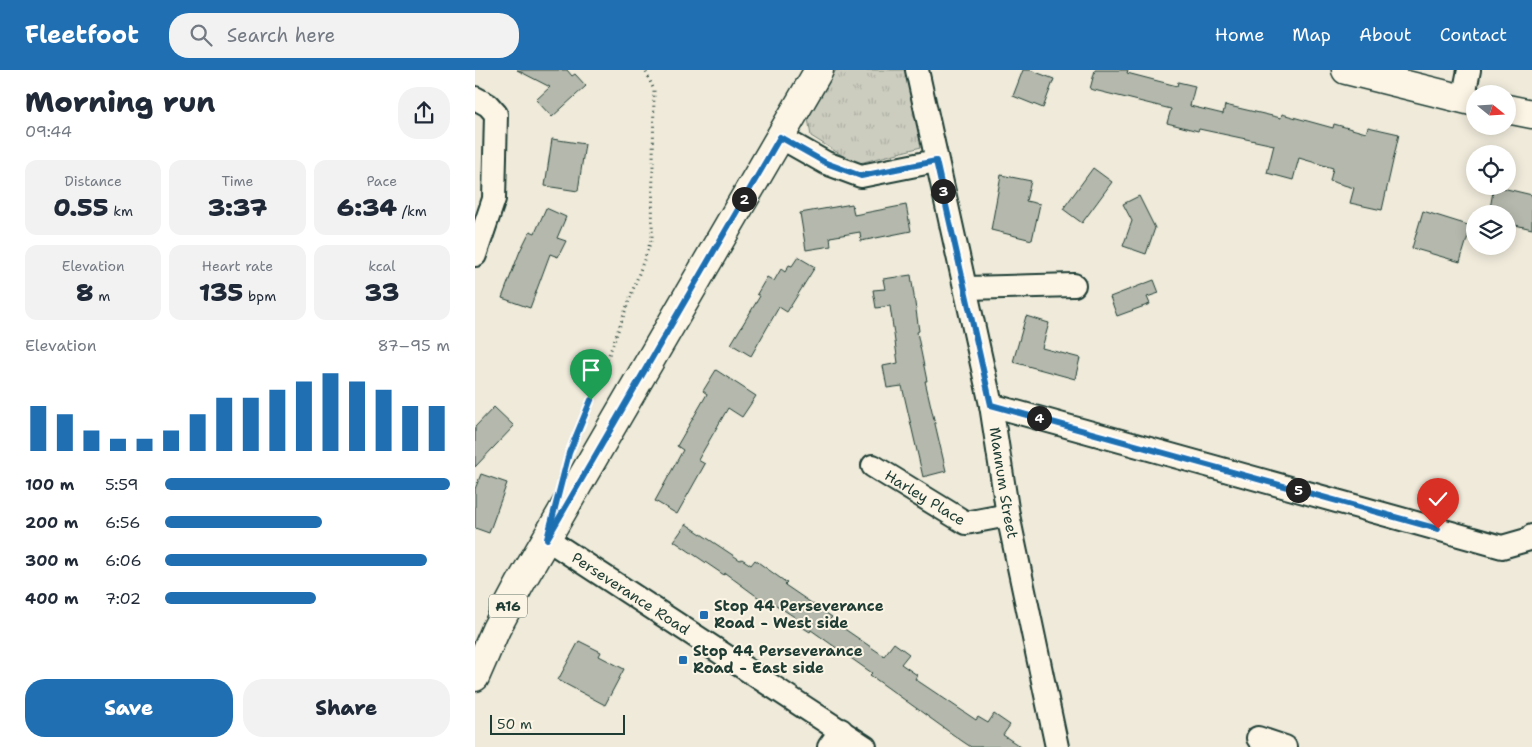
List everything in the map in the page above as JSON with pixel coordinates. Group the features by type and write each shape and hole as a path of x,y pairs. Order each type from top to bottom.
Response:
{"main road":[{"name":"A16","path":"475,677 495,629 819,70"},
{"path":"1346,70 1466,100"},
{"path":"1516,111 1532,114"}],"street":[{"name":"Mannum Street","path":"917,70 991,405 1008,515 1057,747"},
{"path":"1469,70 1469,85"},
{"path":"475,98 488,105 495,114 494,199 475,255"},
{"path":"780,137 826,163 861,176 936,161"},
{"path":"965,288 1074,285"},
{"path":"991,405 1502,547 1530,539 1532,536"},
{"name":"Harley Place","path":"873,466 966,523 1008,515"},
{"name":"Perseverance Road","path":"547,539 835,738 865,747"},
{"path":"1259,738 1285,747"}],"path":[{"path":"569,453 612,347 652,238 654,90 645,70"}],"green space":[{"path":"836,70 909,70 925,146 856,164 811,136 808,118"}],"building":[{"path":"517,70 567,70 572,76 575,74 586,86 552,117 536,100 550,87"},
{"path":"1023,70 1030,70 1054,79 1043,108 1013,96"},
{"path":"1095,70 1128,70 1127,73 1177,86 1178,82 1195,86 1190,106 1223,114 1225,105 1281,118 1282,114 1333,128 1334,124 1366,133 1368,127 1399,134 1382,210 1350,203 1354,188 1330,181 1333,168 1299,158 1293,180 1267,173 1274,145 1199,129 1198,131 1167,123 1171,109 1090,89"},
{"path":"552,139 585,144 578,191 545,186"},
{"path":"1093,168 1112,182 1082,223 1063,209"},
{"path":"1001,175 1031,181 1026,201 1040,204 1032,240 991,230"},
{"path":"1516,191 1532,195 1532,229 1516,225 1516,205 1491,205 1492,195 1516,195"},
{"path":"1139,196 1155,228 1146,254 1123,246 1132,221 1123,204"},
{"path":"852,204 854,215 906,205 911,231 861,241 860,232 830,237 831,246 806,250 800,213"},
{"path":"546,208 566,217 557,238 566,241 558,257 550,254 530,308 502,298 520,251 530,231 535,233"},
{"path":"1423,211 1466,224 1466,242 1460,262 1412,248"},
{"path":"798,257 815,267 787,312 779,307 751,356 731,344 760,296 757,294 767,277 774,281 781,269 785,272 789,265 792,266"},
{"path":"911,275 919,331 917,332 927,381 925,381 946,471 923,477 902,386 887,388 883,366 898,363 890,306 876,308 873,290 885,289 883,279"},
{"path":"1154,280 1159,293 1147,297 1150,304 1117,316 1110,297"},
{"path":"1026,316 1049,323 1042,348 1080,358 1075,379 1013,362"},
{"path":"716,370 756,396 742,417 728,408 698,460 705,464 677,514 655,501 683,450 677,446 707,394 703,391"},
{"path":"494,407 514,426 475,467 475,427"},
{"path":"481,474 507,483 489,533 475,528 475,489"},
{"path":"686,524 740,560 742,559 751,565 755,560 787,583 785,585 832,617 830,619 884,656 894,643 909,654 901,664 917,675 915,679 976,720 978,717 988,723 994,714 1010,725 1003,735 1021,747 971,747 870,675 872,673 811,630 810,632 794,622 796,618 773,603 770,606 725,573 724,575 674,541"},
{"path":"579,641 601,652 599,656 624,669 605,705 558,680"}],"place":[{"name":"Stop 44 Perseverance Road - West side","path":"704,615"},
{"name":"Stop 44 Perseverance Road - East side","path":"683,660"}],"route":[{"path":"591,400 569,453 547,539 780,137 826,163 861,176 936,161 991,405 1438,529"}]}
